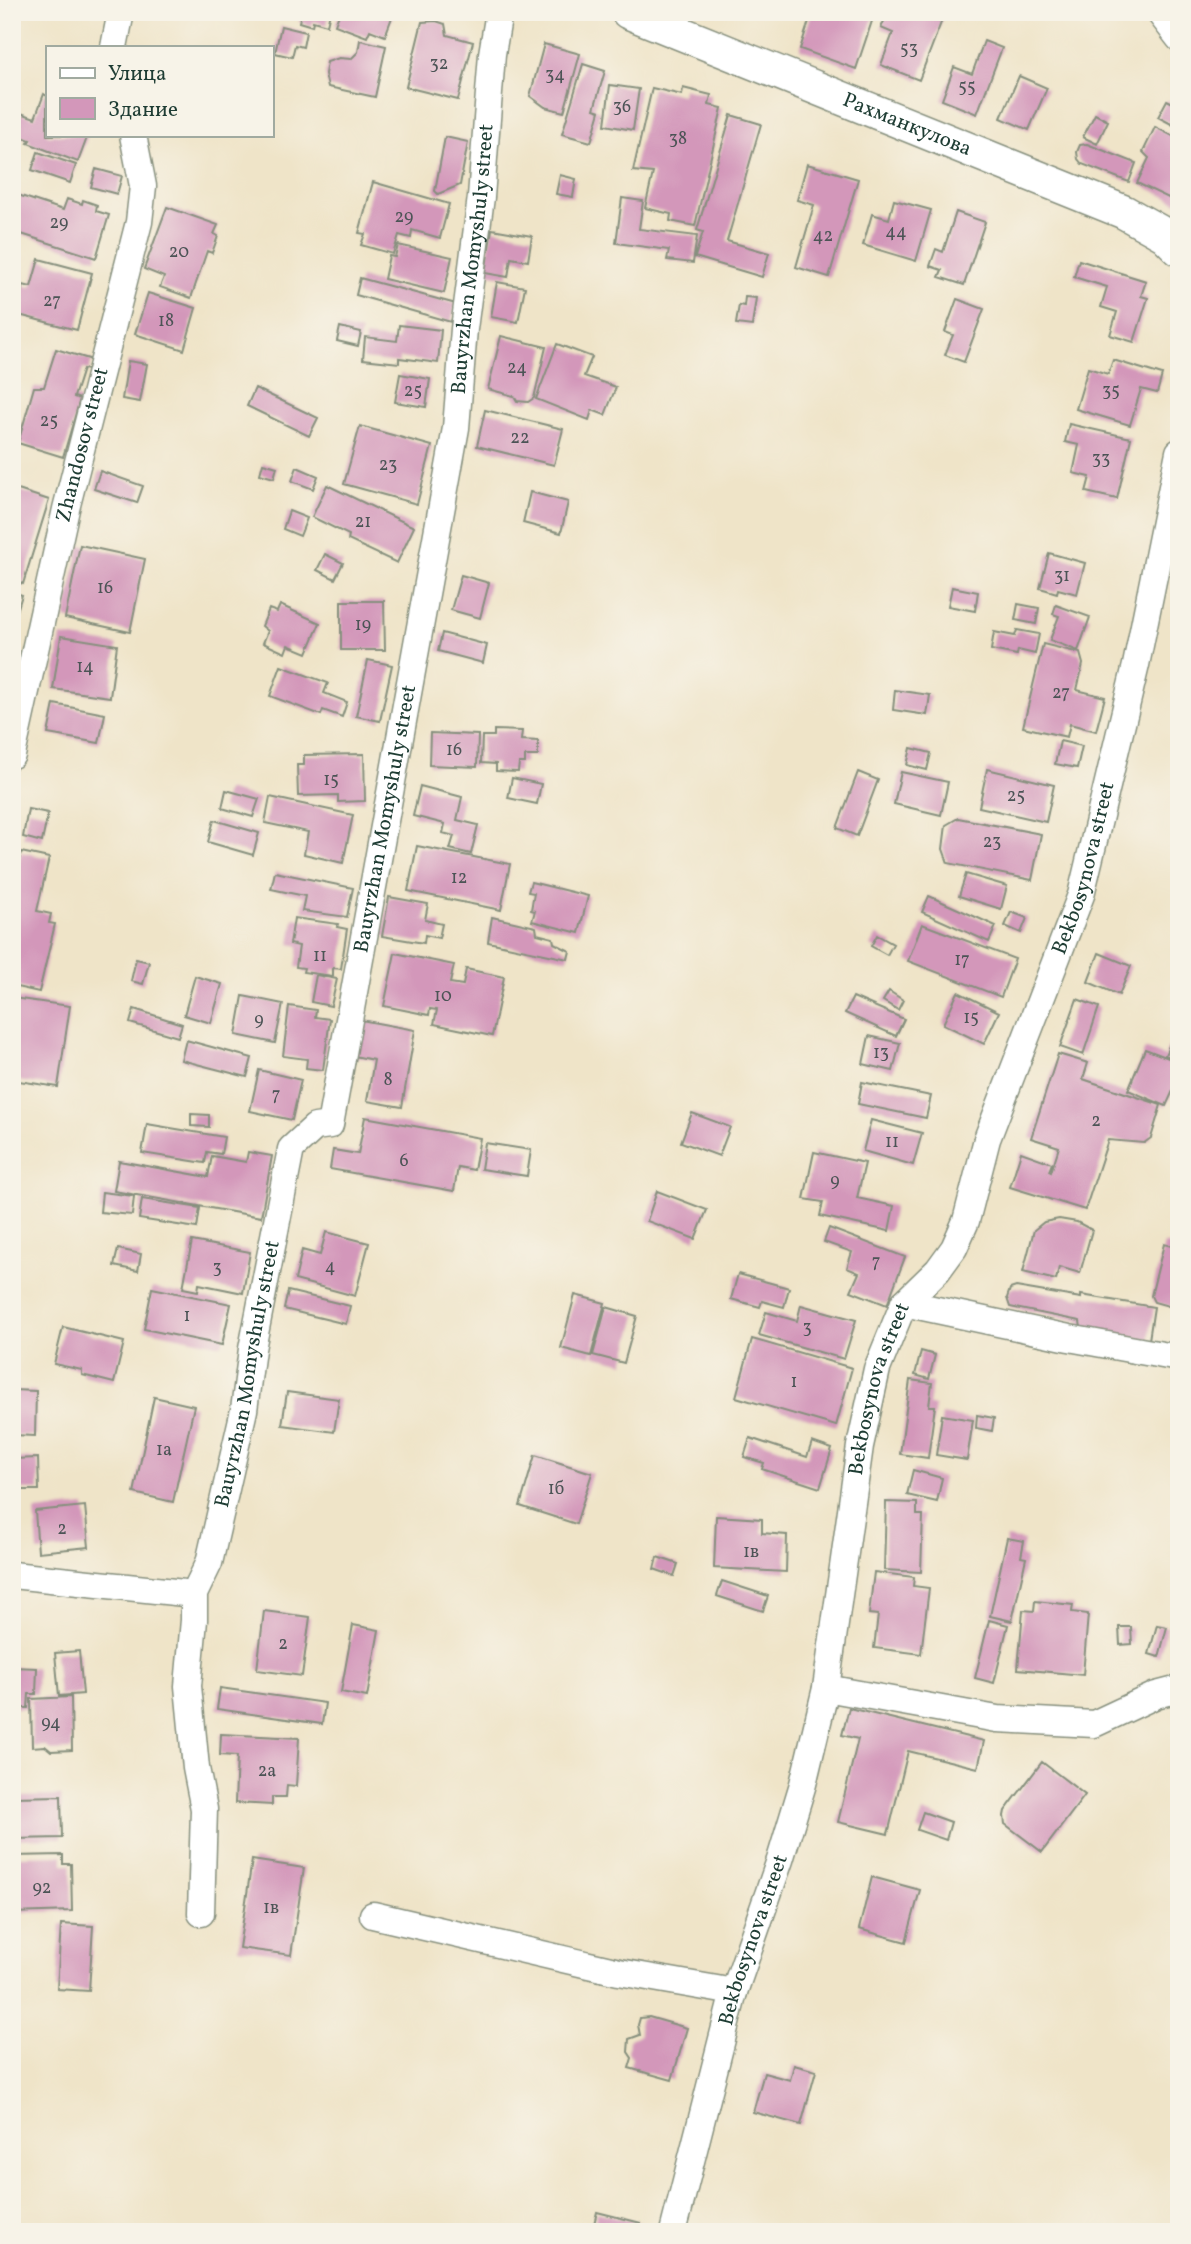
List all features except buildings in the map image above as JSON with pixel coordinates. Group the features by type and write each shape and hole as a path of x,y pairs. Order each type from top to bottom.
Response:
{"street":[{"path":"114,46 121,12"},
{"name":"Bauyrzhan Momyshuly street","path":"194,1594 209,1563 244,1410 252,1349 291,1149 315,1128 330,1125 456,428 464,329 481,197 492,54 499,12"},
{"name":"Рахманкулова","path":"628,12 1124,212 1165,235 1179,249"},
{"path":"1159,12 1179,38"},
{"name":"Zhandosov street","path":"12,755 66,509 139,222 143,186 133,136"},
{"name":"Bekbosynova street","path":"673,2232 734,1992 784,1847 803,1784 826,1688 860,1446 877,1369 904,1303 938,1270 954,1248 966,1221 987,1139 1081,895 1136,665 1179,452"},
{"path":"904,1303 1069,1338 1179,1357"},
{"path":"12,1575 194,1594 188,1686 196,1768 204,1809 201,1913"},
{"path":"826,1688 997,1719 1094,1724 1156,1695 1179,1689"},
{"path":"373,1914 619,1972 734,1992"}]}
